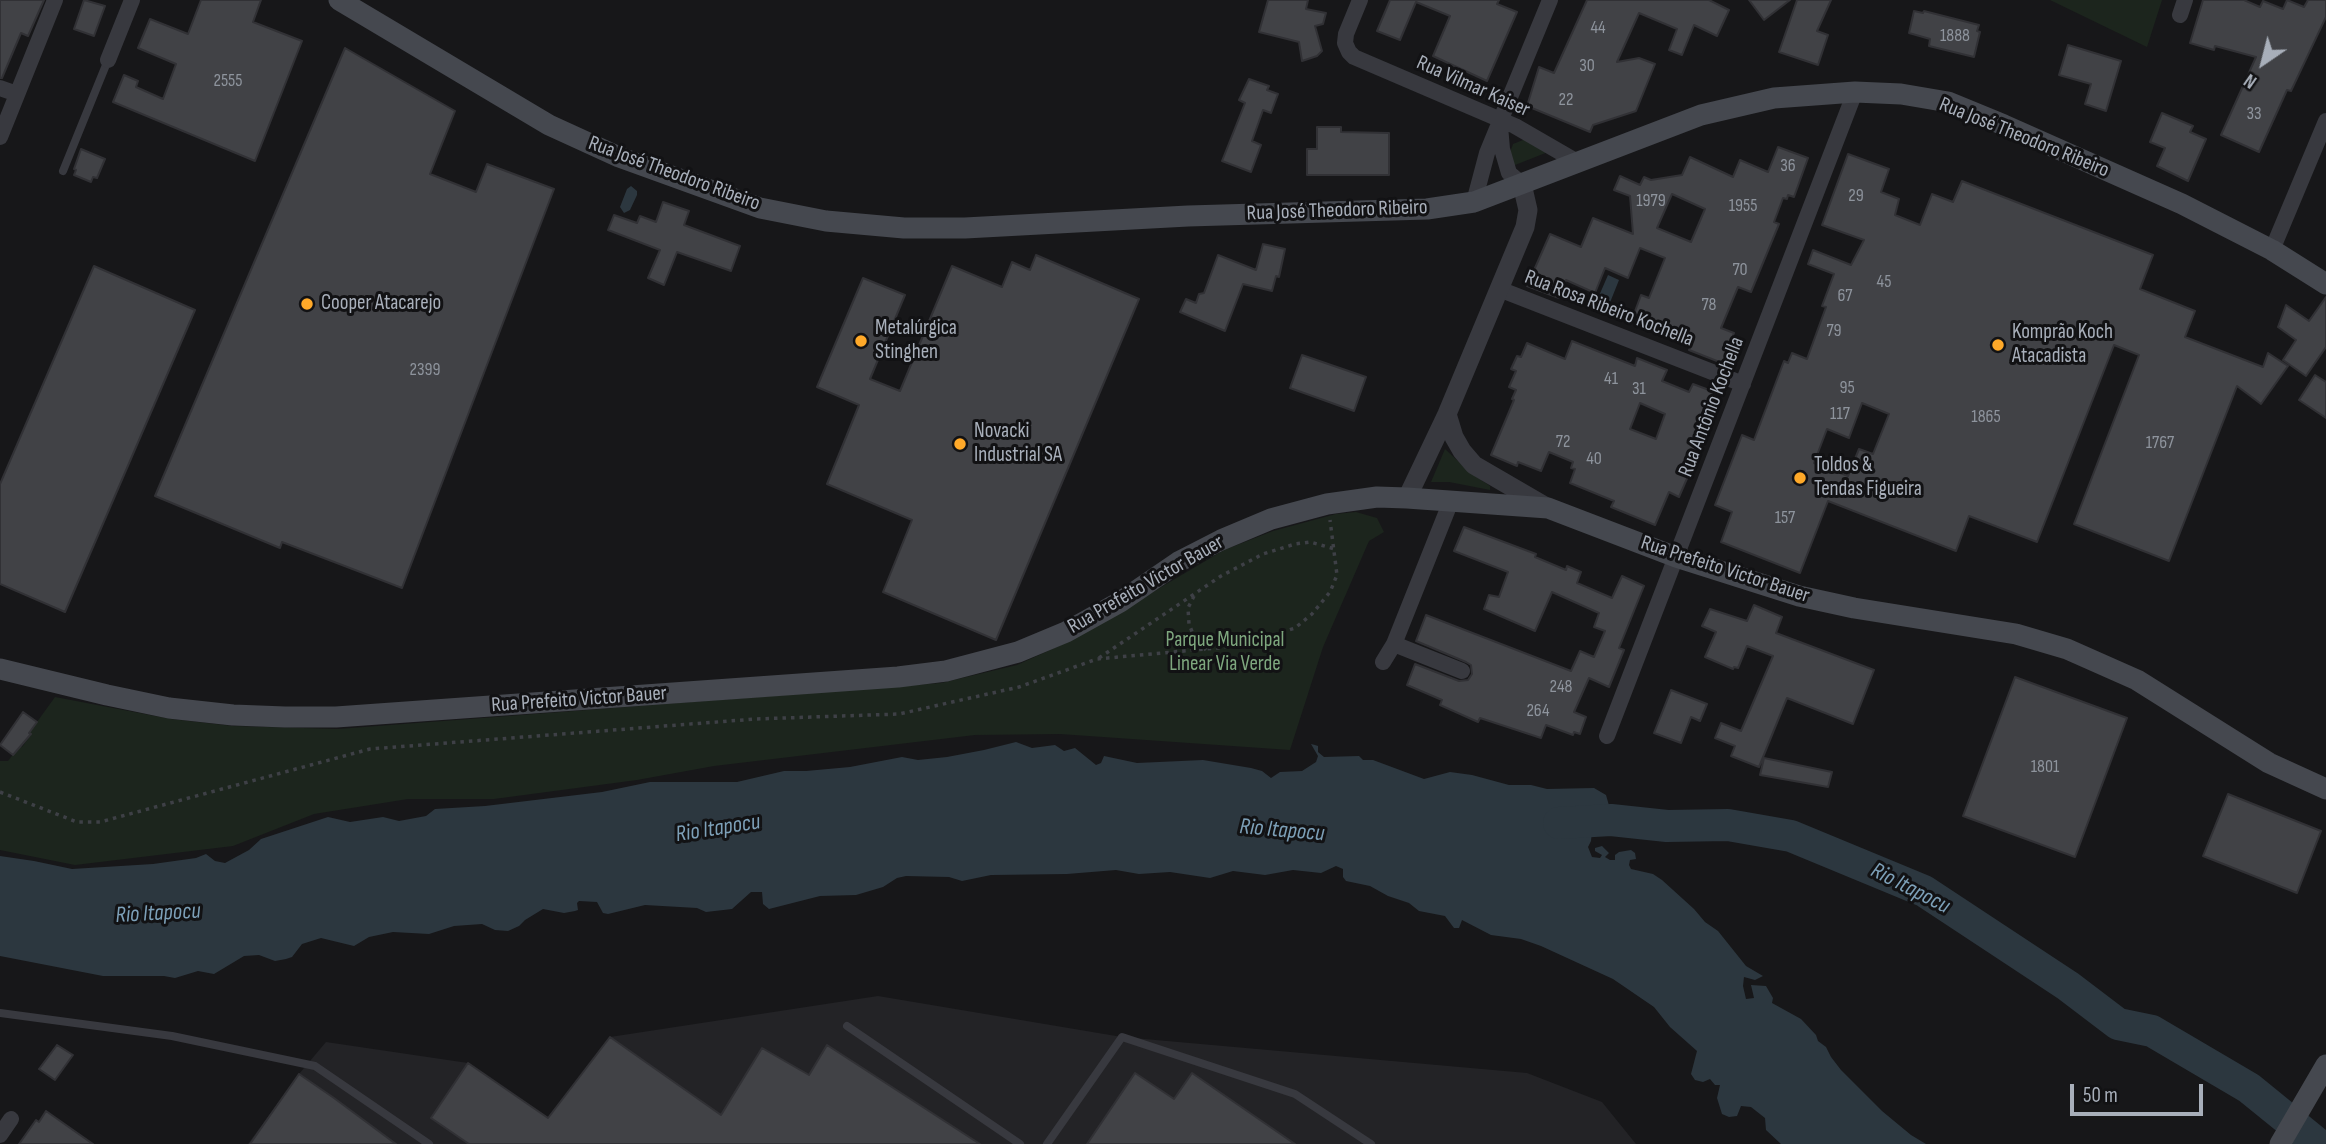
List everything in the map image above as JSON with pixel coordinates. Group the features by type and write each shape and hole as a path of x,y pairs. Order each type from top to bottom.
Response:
{"main road":[{"name":"Rua José Theodoro Ribeiro","path":"339,0 548,125 619,157 760,208 826,221 904,228 965,228 1240,214 1427,209 1474,202 1701,115 1774,98 1855,92 1901,94 1948,103 2004,125 2182,204 2272,250 2326,284"},
{"name":"Rua Prefeito Victor Bauer","path":"0,669 169,708 285,717 337,717 898,677 969,666 1018,652 1066,632 1120,602 1180,561 1271,519 1327,504 1377,497 1407,498 1548,508 1676,557 1799,596 1854,608 2016,634 2067,649 2137,680 2269,763 2326,789"},
{"path":"2280,1144 2326,1065"}],"street":[{"path":"0,137 55,0"},
{"path":"108,60 132,0"},
{"name":"Rua Vilmar Kaiser","path":"1360,0 1346,34 1345,43 1349,52 1363,62 1500,120 1579,163"},
{"path":"1474,202 1487,153 1550,0"},
{"path":"0,88 17,94"},
{"name":"Rua Antônio Kochella","path":"1607,736 1855,92"},
{"path":"1407,498 1447,414 1525,227 1528,210 1522,184 1510,173 1502,149 1500,120"},
{"path":"2272,250 2326,121"},
{"name":"Rua Rosa Ribeiro Kochella","path":"1499,289 1744,384"},
{"path":"1447,414 1454,437 1474,465 1548,508"},
{"path":"1383,662 1394,644 1451,501"},
{"path":"1394,644 1462,671"},
{"path":"0,1135 11,1119"}],"lane":[{"path":"63,171 108,60"},
{"path":"0,1013 172,1036 315,1066 429,1144"},
{"path":"847,1026 1020,1144"},
{"path":"1047,1144 1122,1037 1295,1094 1371,1144"}],"path":[{"path":"1097,659 1238,646 1296,628 1330,592 1337,575 1330,519"},
{"path":"0,792 77,822 100,822 370,749 755,719 899,714 1019,687 1097,659 1221,576 1263,554 1310,542 1335,549"},
{"path":"1194,596 1188,608 1188,624 1195,639 1206,650"}],"shaded area":[{"path":"878,996 1122,1037 1527,1073 1602,1102 1636,1144 248,1144 326,1042 468,1063 548,1117 610,1037"}],"green space":[{"path":"2050,0 2162,0 2147,47"},
{"path":"1528,140 1548,152 1510,167 1508,158 1513,144"},
{"path":"1445,449 1490,486 1490,490 1449,482 1431,482"},
{"name":"Parque Municipal Linear Via Verde","path":"1356,512 1377,518 1384,532 1369,541 1323,647 1290,750 1060,734 975,735 714,766 637,780 494,799 408,799 314,814 233,846 75,865 0,850 0,761 8,761 20,745 22,747 55,697 171,719 233,726 338,729 941,683 1017,665 1070,641 1224,550 1273,531 1336,514"}],"water":[{"path":"631,186 637,191 637,195 630,210 624,213 620,207 627,189"},
{"path":"1608,275 1619,280 1607,310 1595,305"},
{"path":"1016,742 1032,748 1055,745 1064,751 1075,748 1096,765 1101,763 1104,756 1137,763 1203,760 1251,768 1262,771 1271,778 1280,772 1302,771 1316,762 1318,756 1311,744 1318,746 1318,752 1324,757 1359,756 1363,760 1373,760 1424,779 1450,772 1509,785 1531,785 1547,789 1594,788 1606,795 1610,809 1592,830 1588,847 1592,857 1600,858 1602,855 1595,851 1595,848 1602,846 1609,853 1605,857 1610,860 1615,860 1615,855 1619,852 1631,850 1635,853 1636,859 1630,860 1631,869 1653,874 1662,880 1718,931 1746,966 1763,976 1755,980 1744,977 1746,999 1754,998 1751,985 1766,986 1773,998 1772,1003 1801,1019 1826,1047 1841,1070 1882,1111 1926,1144 1781,1144 1766,1130 1765,1118 1751,1107 1741,1106 1737,1116 1722,1114 1717,1098 1720,1085 1715,1085 1710,1079 1703,1082 1695,1080 1691,1074 1697,1051 1670,1027 1654,1007 1613,979 1541,946 1521,939 1491,935 1462,920 1459,928 1454,928 1445,916 1419,911 1409,903 1370,886 1346,881 1343,869 1336,866 1321,873 1293,870 1265,875 1233,871 1210,878 1170,872 1139,874 1116,870 991,875 962,881 949,877 906,876 883,887 856,895 820,896 769,909 763,904 762,892 751,892 732,909 706,912 697,908 645,905 608,914 603,913 597,902 579,901 578,910 564,913 543,909 508,931 495,930 482,924 454,926 429,934 393,932 369,937 354,946 321,938 302,944 292,957 286,959 275,961 259,955 244,956 214,974 198,971 175,978 103,976 0,956 0,856 72,869 153,864 206,854 215,861 225,863 249,850 261,839 328,817 350,822 383,817 399,821 426,816 435,809 602,792 650,782 737,782 784,771 850,767 902,757 918,760 947,757"}],"building":[{"path":"0,0 44,0 28,36 21,33 2,78 0,78"},
{"path":"84,0 105,6 94,36 74,29"},
{"path":"201,0 261,0 253,22 302,41 255,161 113,102 124,75 138,81 136,87 163,99 176,64 138,48 150,19 188,34"},
{"path":"1268,0 1308,0 1306,9 1326,13 1323,24 1315,26 1322,51 1317,56 1302,61 1299,42 1259,32"},
{"path":"1390,0 1499,0 1497,4 1517,12 1487,81 1433,56 1450,16 1416,2 1400,40 1377,31"},
{"path":"1587,0 1709,0 1729,10 1717,36 1694,25 1682,55 1669,50 1677,29 1639,13 1617,62 1639,58 1655,64 1636,111 1593,125 1590,132 1527,106 1539,67 1554,73"},
{"path":"1749,0 1790,0 1764,20"},
{"path":"1797,0 1831,0 1817,31 1828,35 1818,65 1779,52"},
{"path":"2203,0 2244,0 2260,7 2263,1 2283,9 2287,0 2304,7 2308,0 2326,0 2326,17 2291,91 2287,90 2259,152 2221,135 2256,57 2215,46 2214,50 2190,43"},
{"path":"1914,11 1924,11 1979,25 1974,57 1929,46 1930,39 1909,33"},
{"path":"2068,45 2121,61 2106,111 2085,104 2091,84 2059,75"},
{"path":"345,48 455,111 430,174 476,192 487,164 554,189 402,588 282,542 280,548 155,496"},
{"path":"1249,79 1269,86 1267,90 1278,94 1271,113 1263,110 1252,141 1261,145 1251,172 1222,161 1245,103 1239,100"},
{"path":"2162,113 2193,126 2190,132 2206,139 2188,181 2157,166 2165,148 2150,142"},
{"path":"1317,127 1341,127 1341,132 1389,133 1389,175 1307,175 1307,149 1317,149"},
{"path":"1778,147 1808,158 1794,197 1788,195 1787,199 1783,198 1774,222 1779,224 1751,292 1738,287 1721,328 1734,333 1722,363 1689,350 1692,344 1666,334 1669,328 1634,314 1641,295 1649,298 1665,258 1640,248 1628,278 1605,268 1595,293 1566,280 1559,298 1527,286 1550,234 1581,247 1593,218 1633,234 1630,196 1614,190 1620,176 1640,185 1644,177 1651,180 1682,175 1690,157 1733,177 1740,160 1768,172","holes":["1672,194 1705,209 1691,242 1657,228"]},
{"path":"81,149 105,159 97,178 93,177 91,182 74,175"},
{"path":"1848,154 1889,169 1881,192 1899,199 1895,215 1920,225 1932,194 1953,202 1962,181 2153,255 2140,289 2195,311 2185,337 2263,367 2268,353 2288,366 2261,404 2237,386 2169,561 2074,524 2139,355 2114,345 2037,542 1969,516 1956,551 1828,501 1800,573 1721,542 1732,512 1715,505 1742,435 1754,440 1784,361 1788,363 1792,353 1807,359 1826,307 1822,306 1834,274 1808,264 1813,250 1851,265 1864,240 1822,225","holes":["1862,403 1889,414 1873,454 1859,449 1848,476 1814,463 1827,429 1849,438"]},
{"path":"663,202 689,211 684,225 740,246 731,271 677,252 664,285 648,278 660,250 608,230 614,215 637,223 640,216 656,222"},
{"path":"1263,244 1285,249 1279,277 1276,276 1272,291 1243,284 1225,331 1180,312 1186,299 1196,303 1199,294 1204,293 1218,255 1256,270"},
{"name":"Novacki Industrial SA","path":"1036,255 1139,299 996,640 883,592 912,520 827,484 859,405 817,387 863,278 905,295 870,379 900,391 952,266 1002,287 1012,262 1030,270"},
{"path":"94,266 195,310 65,612 0,584 0,484"},
{"path":"2326,297 2326,347 2306,376 2283,360 2296,340 2278,327 2286,305 2309,321"},
{"path":"1572,341 1635,366 1637,358 1667,370 1662,381 1689,392 1693,384 1717,393 1706,421 1708,422 1705,429 1708,430 1679,497 1669,492 1655,525 1611,507 1614,501 1570,483 1575,469 1571,468 1573,462 1549,452 1541,471 1518,462 1517,466 1491,455 1514,400 1512,399 1516,390 1509,387 1516,371 1511,369 1517,356 1521,357 1527,343 1565,359","holes":["1640,403 1665,414 1656,439 1630,429"]},
{"path":"1302,355 1366,377 1354,411 1290,388"},
{"path":"2315,375 2326,382 2326,418 2299,400"},
{"path":"1464,527 1536,554 1535,557 1566,570 1567,566 1581,572 1577,583 1612,598 1622,576 1644,586 1619,648 1624,650 1609,687 1589,678 1574,712 1586,717 1580,734 1574,732 1573,735 1546,725 1541,738 1480,718 1478,722 1440,705 1442,700 1407,685 1415,664 1459,681 1468,680 1472,674 1471,665 1466,662 1416,641 1426,615 1571,671 1580,651 1594,657 1605,631 1594,627 1599,613 1552,592 1535,631 1484,609 1489,595 1499,597 1508,572 1454,551"},
{"path":"1754,605 1782,617 1776,633 1874,670 1853,724 1787,698 1759,767 1731,756 1735,746 1715,738 1721,723 1741,731 1773,656 1747,646 1738,668 1733,669 1705,657 1716,632 1702,626 1710,609 1747,621"},
{"path":"2015,677 2127,718 2075,857 1963,816"},
{"path":"1671,690 1707,704 1700,721 1691,717 1681,743 1654,733"},
{"path":"23,712 37,722 29,733 31,734 13,755 0,745"},
{"path":"1764,758 1832,772 1828,787 1760,775"},
{"path":"2228,794 2321,831 2297,893 2203,856"},
{"path":"610,1037 721,1115 762,1048 809,1075 827,1045 980,1144 469,1144 431,1118 468,1063 548,1118"},
{"path":"57,1045 73,1055 55,1080 39,1069"},
{"path":"1135,1073 1174,1099 1192,1073 1295,1144 1087,1144"},
{"path":"299,1074 334,1098 396,1144 250,1144"},
{"path":"46,1111 93,1144 19,1144"}],"waterway":[{"name":"Rio Itapocu","path":"1559,823 1611,820 1667,826 1728,825 1791,836 1924,891 2068,986 2118,1024 2152,1031 2249,1088 2318,1144"}],"place":[{"name":"Cooper Atacarejo","path":"307,304"},
{"name":"Metalúrgica Stinghen","path":"861,341"},
{"name":"Komprão Koch Atacadista","path":"1998,345"},
{"name":"Novacki Industrial SA","path":"960,444"},
{"name":"Toldos & Tendas Figueira","path":"1800,478"}]}
